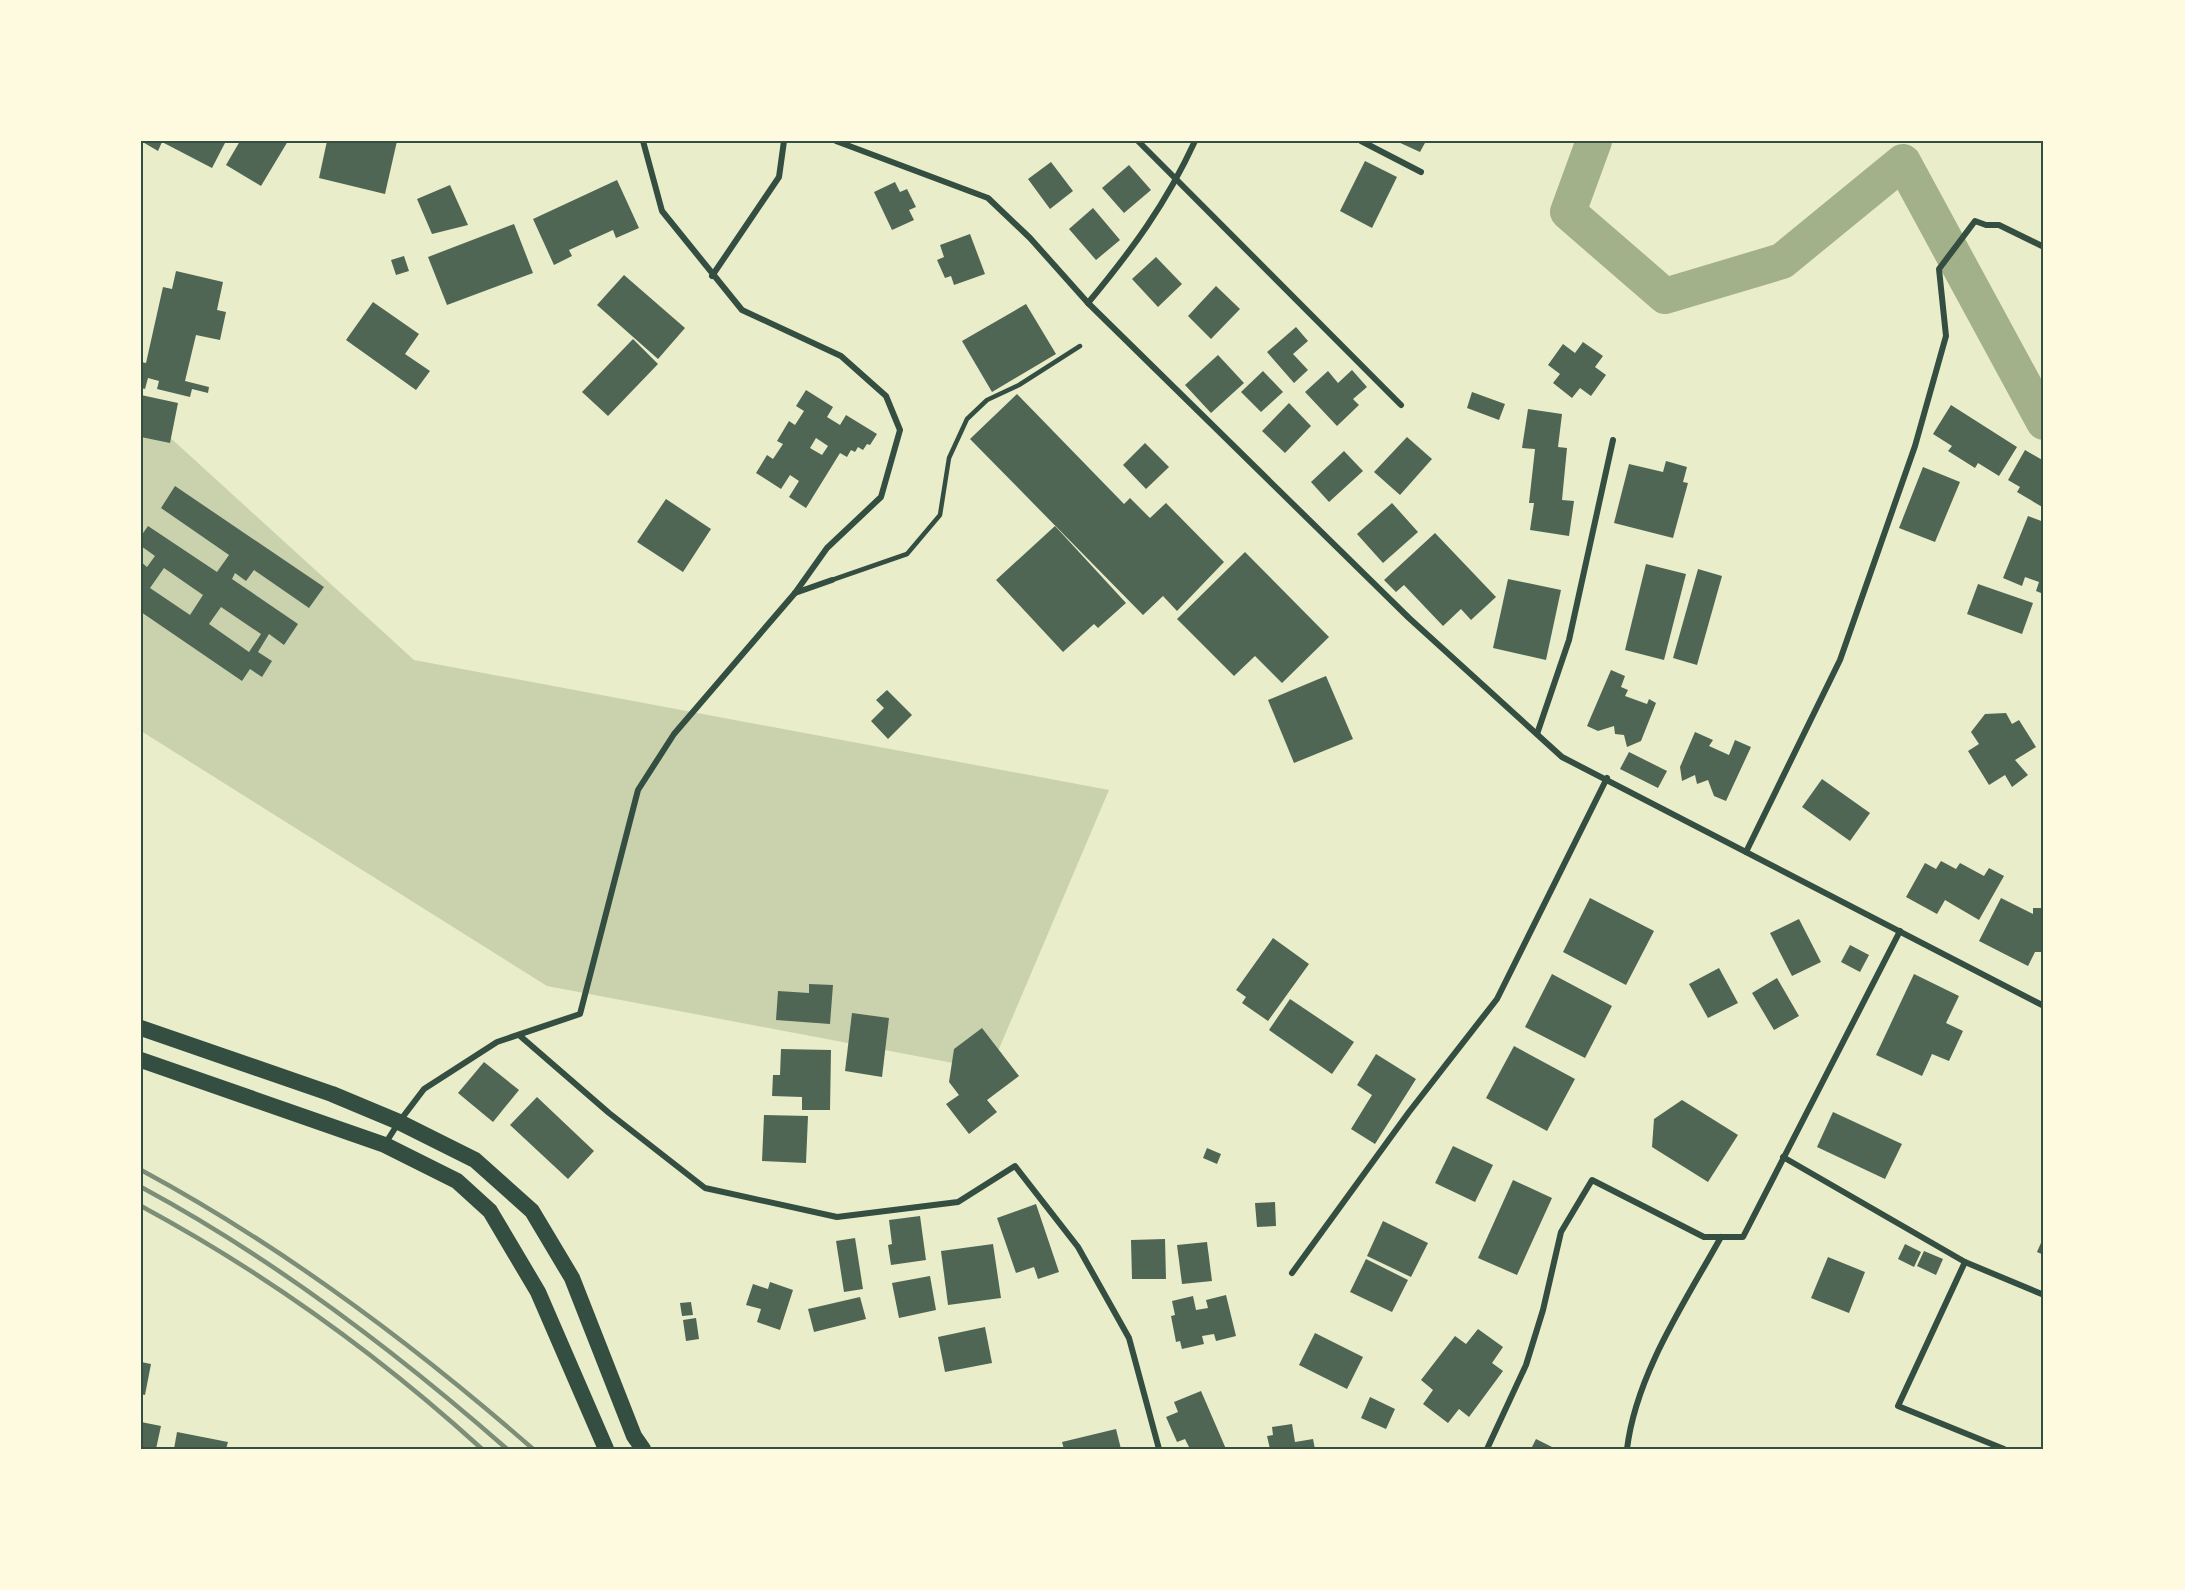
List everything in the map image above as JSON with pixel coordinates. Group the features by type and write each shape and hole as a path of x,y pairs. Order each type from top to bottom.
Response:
{"highway":[{"path":"141,1028 332,1094 399,1122 475,1160 532,1211 572,1278 634,1436 643,1449"},
{"path":"141,1060 384,1145 457,1181 490,1211 538,1292 606,1449"}],"street":[{"path":"384,1145 424,1089 497,1042 580,1014 638,790 674,734 795,593 827,548 881,497 900,430 886,396 841,356 742,310 712,276 662,211 644,141"},
{"path":"712,276 779,177 783,141"},
{"path":"836,141 987,198 1030,238 1088,303 1409,618 1562,757 1607,778 2044,1006"},
{"path":"1138,141 1401,405"},
{"path":"1088,303 1137,243 1177,180 1195,141"},
{"path":"1361,141 1421,172"},
{"path":"1746,852 1840,660 1915,446 1946,336 1939,268 1975,221 1986,225 1999,225 2044,247"},
{"path":"1537,734 1569,640 1612,440"},
{"path":"795,593 832,580"},
{"path":"1292,1273 1409,1112 1497,999 1607,778"},
{"path":"1486,1449 1526,1365 1543,1310 1561,1232 1592,1180 1704,1237 1743,1237 1900,931"},
{"path":"519,1035 609,1113 705,1188 837,1217 958,1202 1016,1166 1078,1247 1129,1338 1159,1449"},
{"path":"1783,1157 1965,1262 2044,1295"},
{"path":"1627,1449 1630,1424 1656,1358 1721,1237"},
{"path":"1965,1262 1898,1406 2004,1449"}],"lane":[{"path":"832,580 907,554 940,515 950,458 967,419 987,400 1019,385 1080,346"}],"green space":[{"path":"141,411 414,660 1109,790 990,1070 547,986 141,731"}],"building":[{"path":"141,141 226,141 212,168 162,142 158,151"},
{"path":"240,141 288,141 261,186 226,165"},
{"path":"327,141 397,141 385,194 319,178"},
{"path":"1396,141 1426,141 1420,152"},
{"path":"1365,161 1397,177 1372,228 1340,211"},
{"path":"1051,162 1073,191 1050,209 1028,179"},
{"path":"1129,165 1151,190 1124,213 1102,188"},
{"path":"617,180 639,228 616,238 613,230 569,250 572,256 554,265 533,219"},
{"path":"895,182 900,192 907,189 916,207 909,210 914,220 892,230 874,192"},
{"path":"450,185 468,225 432,234 417,199"},
{"path":"1093,208 1120,240 1096,260 1069,229"},
{"path":"514,224 533,273 447,305 428,257"},
{"path":"970,234 985,274 954,285 951,276 945,278 937,260 944,257 940,245"},
{"path":"404,256 409,271 396,275 391,260"},
{"path":"1156,257 1182,284 1158,307 1132,279"},
{"path":"176,271 223,282 217,310 226,312 220,340 196,335 185,381 209,387 208,393 192,389 190,397 157,389 159,381 148,378 145,389 141,388 141,362 146,363 163,287 172,289"},
{"path":"624,275 685,328 658,359 597,305"},
{"path":"1216,286 1240,309 1211,339 1188,316"},
{"path":"373,302 419,334 405,354 430,371 416,390 346,340"},
{"path":"1026,304 1056,354 992,392 962,341"},
{"path":"1296,327 1308,341 1293,354 1308,370 1294,383 1267,352"},
{"path":"633,339 658,364 608,416 582,392"},
{"path":"1583,342 1603,356 1595,367 1606,375 1591,396 1580,388 1572,398 1553,383 1560,374 1548,365 1563,344 1575,353"},
{"path":"1218,355 1244,383 1211,413 1185,385"},
{"path":"1352,370 1367,387 1353,399 1359,405 1337,426 1305,392 1328,371 1338,383"},
{"path":"1263,371 1283,392 1261,412 1241,392"},
{"path":"806,390 833,407 827,417 840,425 846,415 877,434 870,445 867,444 863,450 858,447 855,452 851,450 847,457 840,453 806,508 789,497 799,481 790,475 781,489 756,473 767,455 773,459 783,444 777,441 789,421 795,425 804,411 796,406","holes":["816,438 828,446 822,455 810,448"]},
{"path":"1472,392 1505,404 1499,420 1467,408"},
{"path":"1017,394 1124,504 1130,498 1150,518 1166,503 1224,562 1177,611 1163,596 1143,615 970,439"},
{"path":"141,395 178,403 170,443 141,437"},
{"path":"1289,403 1311,426 1285,453 1262,431"},
{"path":"1951,405 2017,447 1999,476 1978,463 1975,468 1948,451 1952,446 1933,434"},
{"path":"1528,409 1562,414 1558,447 1567,448 1562,500 1574,501 1569,536 1530,530 1534,503 1529,503 1535,449 1522,448"},
{"path":"1407,437 1432,459 1400,495 1374,472"},
{"path":"1145,443 1169,467 1146,489 1123,465"},
{"path":"2025,450 2044,461 2044,508 2017,492 2020,487 2008,480"},
{"path":"1344,451 1363,471 1329,502 1311,482"},
{"path":"1666,461 1687,467 1683,482 1688,483 1673,538 1614,523 1629,464 1663,472"},
{"path":"1923,467 1960,482 1935,542 1899,528"},
{"path":"175,486 324,587 309,608 254,570 246,581 235,573 232,579 298,624 284,645 269,634 258,652 272,661 262,677 250,669 242,681 141,612 141,562 147,567 155,556 141,546 141,536 148,526 217,572 229,555 161,508","holes":["164,568 203,595 190,615 150,588","221,607 261,634 249,652 209,624"]},
{"path":"666,499 711,529 683,572 637,542"},
{"path":"1392,503 1418,532 1383,563 1357,534"},
{"path":"2028,516 2044,522 2044,586 2041,593 2036,591 2039,582 2025,577 2022,586 2003,578"},
{"path":"1055,526 1126,603 1098,628 1094,624 1063,652 996,580"},
{"path":"1435,533 1496,597 1471,620 1461,609 1443,626 1404,585 1396,592 1384,580"},
{"path":"1245,552 1329,637 1282,683 1255,656 1234,676 1177,619"},
{"path":"1646,564 1686,574 1664,660 1625,650"},
{"path":"1698,569 1722,576 1697,665 1673,658"},
{"path":"1508,579 1561,590 1546,660 1493,648"},
{"path":"1978,584 2033,603 2022,634 1967,614"},
{"path":"1611,670 1625,676 1621,687 1628,690 1625,696 1647,704 1649,699 1656,703 1641,741 1627,747 1624,735 1615,734 1614,726 1598,731 1587,726"},
{"path":"1326,676 1353,739 1294,763 1268,700"},
{"path":"887,690 912,715 888,739 871,721 884,708 876,700"},
{"path":"2006,713 2012,724 2019,720 2036,747 2015,760 2028,775 2012,787 2005,775 1989,785 1968,751 1979,744 1971,732 1985,714"},
{"path":"1695,732 1713,740 1709,746 1729,755 1735,740 1751,747 1726,801 1714,796 1708,780 1697,784 1695,775 1682,781 1680,767"},
{"path":"1629,752 1667,771 1658,788 1620,769"},
{"path":"1822,779 1870,813 1850,841 1802,807"},
{"path":"1941,861 1956,869 1960,863 1984,876 1989,868 2004,876 1979,920 1945,900 1937,914 1906,897 1925,863 1936,869"},
{"path":"1590,898 1654,931 1626,985 1563,952"},
{"path":"2001,898 2033,914 2033,908 2044,908 2044,952 2035,952 2028,966 1979,941"},
{"path":"1799,919 1821,962 1792,976 1770,933"},
{"path":"1273,938 1309,964 1268,1021 1242,1003 1246,997 1236,990"},
{"path":"1850,945 1869,955 1860,972 1841,962"},
{"path":"1719,968 1738,1003 1708,1018 1689,984"},
{"path":"1552,974 1612,1006 1585,1058 1525,1027"},
{"path":"1914,974 1959,996 1946,1023 1963,1031 1949,1061 1932,1054 1922,1076 1876,1055"},
{"path":"1777,978 1799,1016 1774,1030 1752,993"},
{"path":"809,984 833,985 830,1024 776,1020 778,991 809,993"},
{"path":"1290,999 1354,1042 1332,1074 1269,1030"},
{"path":"852,1013 889,1018 882,1077 845,1071"},
{"path":"982,1028 1019,1076 987,1100 997,1112 969,1134 946,1104 959,1095 949,1082 954,1049"},
{"path":"1514,1046 1575,1079 1547,1131 1486,1098"},
{"path":"781,1049 831,1050 830,1110 802,1110 802,1097 772,1096 773,1075 780,1075"},
{"path":"1376,1054 1416,1079 1375,1144 1351,1129 1372,1095 1357,1085"},
{"path":"484,1062 519,1090 493,1122 458,1093"},
{"path":"537,1097 594,1151 568,1179 510,1125"},
{"path":"1682,1100 1738,1135 1708,1182 1652,1147 1654,1119"},
{"path":"1833,1112 1902,1144 1885,1179 1817,1147"},
{"path":"764,1115 808,1116 806,1163 762,1161"},
{"path":"1453,1146 1493,1165 1475,1202 1435,1183"},
{"path":"1207,1148 1221,1154 1217,1164 1203,1158"},
{"path":"1513,1180 1552,1198 1517,1275 1478,1258"},
{"path":"1275,1202 1276,1226 1257,1227 1255,1203"},
{"path":"1036,1204 1059,1272 1038,1279 1034,1267 1016,1273 997,1218"},
{"path":"920,1216 926,1260 891,1265 888,1245 892,1244 889,1220"},
{"path":"1383,1221 1428,1243 1411,1277 1367,1256"},
{"path":"2044,1236 2044,1255 2037,1252"},
{"path":"855,1238 863,1289 844,1292 836,1241"},
{"path":"1165,1239 1166,1279 1132,1279 1131,1240"},
{"path":"1207,1242 1212,1281 1182,1284 1177,1245"},
{"path":"993,1244 1001,1298 948,1305 941,1251"},
{"path":"1905,1244 1921,1252 1914,1267 1898,1259"},
{"path":"1924,1251 1943,1259 1936,1275 1917,1266"},
{"path":"1828,1257 1865,1272 1849,1313 1811,1298"},
{"path":"1366,1259 1408,1280 1392,1312 1350,1292"},
{"path":"930,1276 936,1310 899,1318 892,1283"},
{"path":"770,1282 793,1290 780,1330 757,1322 761,1309 746,1305 753,1284 768,1289"},
{"path":"1226,1295 1236,1336 1216,1341 1214,1334 1202,1336 1204,1344 1182,1349 1180,1341 1176,1342 1171,1316 1175,1315 1172,1301 1193,1296 1196,1310 1208,1308 1206,1300"},
{"path":"860,1297 866,1319 814,1332 808,1309"},
{"path":"691,1302 693,1315 682,1316 680,1303"},
{"path":"696,1318 699,1339 686,1341 683,1320"},
{"path":"985,1327 992,1363 945,1372 938,1337"},
{"path":"1478,1329 1503,1347 1492,1363 1503,1371 1469,1417 1459,1409 1448,1423 1423,1404 1433,1390 1421,1380 1455,1336 1466,1344"},
{"path":"1315,1333 1363,1357 1347,1389 1299,1365"},
{"path":"141,1362 151,1364 145,1395 141,1394"},
{"path":"1201,1391 1226,1449 1190,1449 1185,1439 1177,1442 1166,1417 1178,1412 1174,1402"},
{"path":"1370,1397 1395,1409 1386,1429 1361,1418"},
{"path":"141,1422 161,1426 156,1449 141,1449"},
{"path":"1292,1424 1295,1442 1313,1439 1315,1449 1270,1449 1267,1436 1273,1435 1272,1427"},
{"path":"1116,1429 1121,1449 1064,1449 1062,1442"},
{"path":"177,1432 228,1442 226,1449 174,1449"},
{"path":"1536,1439 1556,1449 1531,1449"}],"waterway":[{"path":"1594,141 1568,212 1665,296 1782,261 1903,162 2044,422"}],"railway":[{"path":"141,1170 245,1231 345,1299 441,1372 533,1449"},
{"path":"141,1187 238,1244 285,1275 421,1376 507,1449"},
{"path":"141,1206 276,1287 319,1317 403,1381 482,1449"}]}
